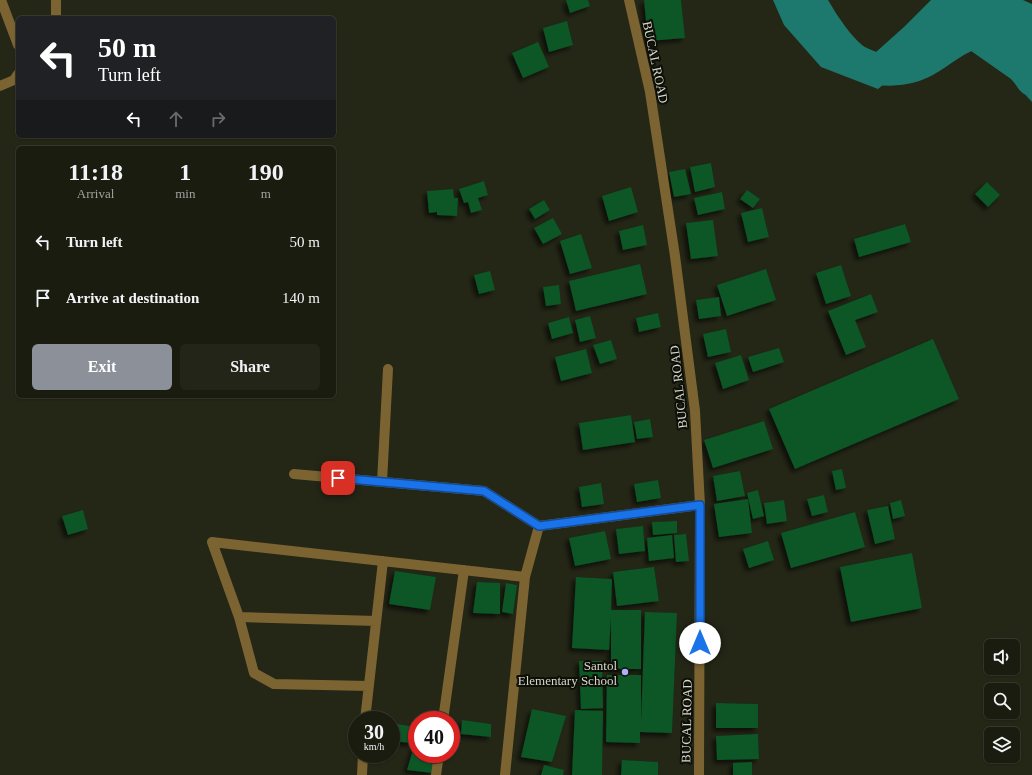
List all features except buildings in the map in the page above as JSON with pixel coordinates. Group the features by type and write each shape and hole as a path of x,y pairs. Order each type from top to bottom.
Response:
{"street":[{"path":"1,0 16,40"},
{"path":"56,0 56,16"},
{"name":"BUCAL ROAD","path":"629,0 650,92 675,256 695,411 700,505 699,775"},
{"path":"0,86 14,80 16,77"},
{"path":"382,482 388,369"},
{"path":"294,474 484,491 539,526 700,505"},
{"path":"505,775 525,577 539,526"},
{"path":"369,686 274,684 254,673 239,617 212,542 525,577"},
{"path":"366,711 383,561"},
{"path":"444,711 464,570"},
{"path":"239,617 376,622"},
{"path":"362,775 363,763"},
{"path":"436,775 438,763"}],"water":[{"path":"773,0 808,0 849,40 876,52 931,0 1023,0 1032,4 1032,102 1011,79 964,46 921,54 878,89 821,67 784,25"}],"waterway":[{"path":"810,0 826,27 840,46 848,54 864,65 885,70 907,68 930,59 963,37 972,34 982,34 992,36 1005,43 1014,53 1032,80"}],"place":[{"name":"Santol Elementary School","path":"625,672"}],"route":[{"path":"338,478 484,491 539,526 700,505 700,643"}]}
